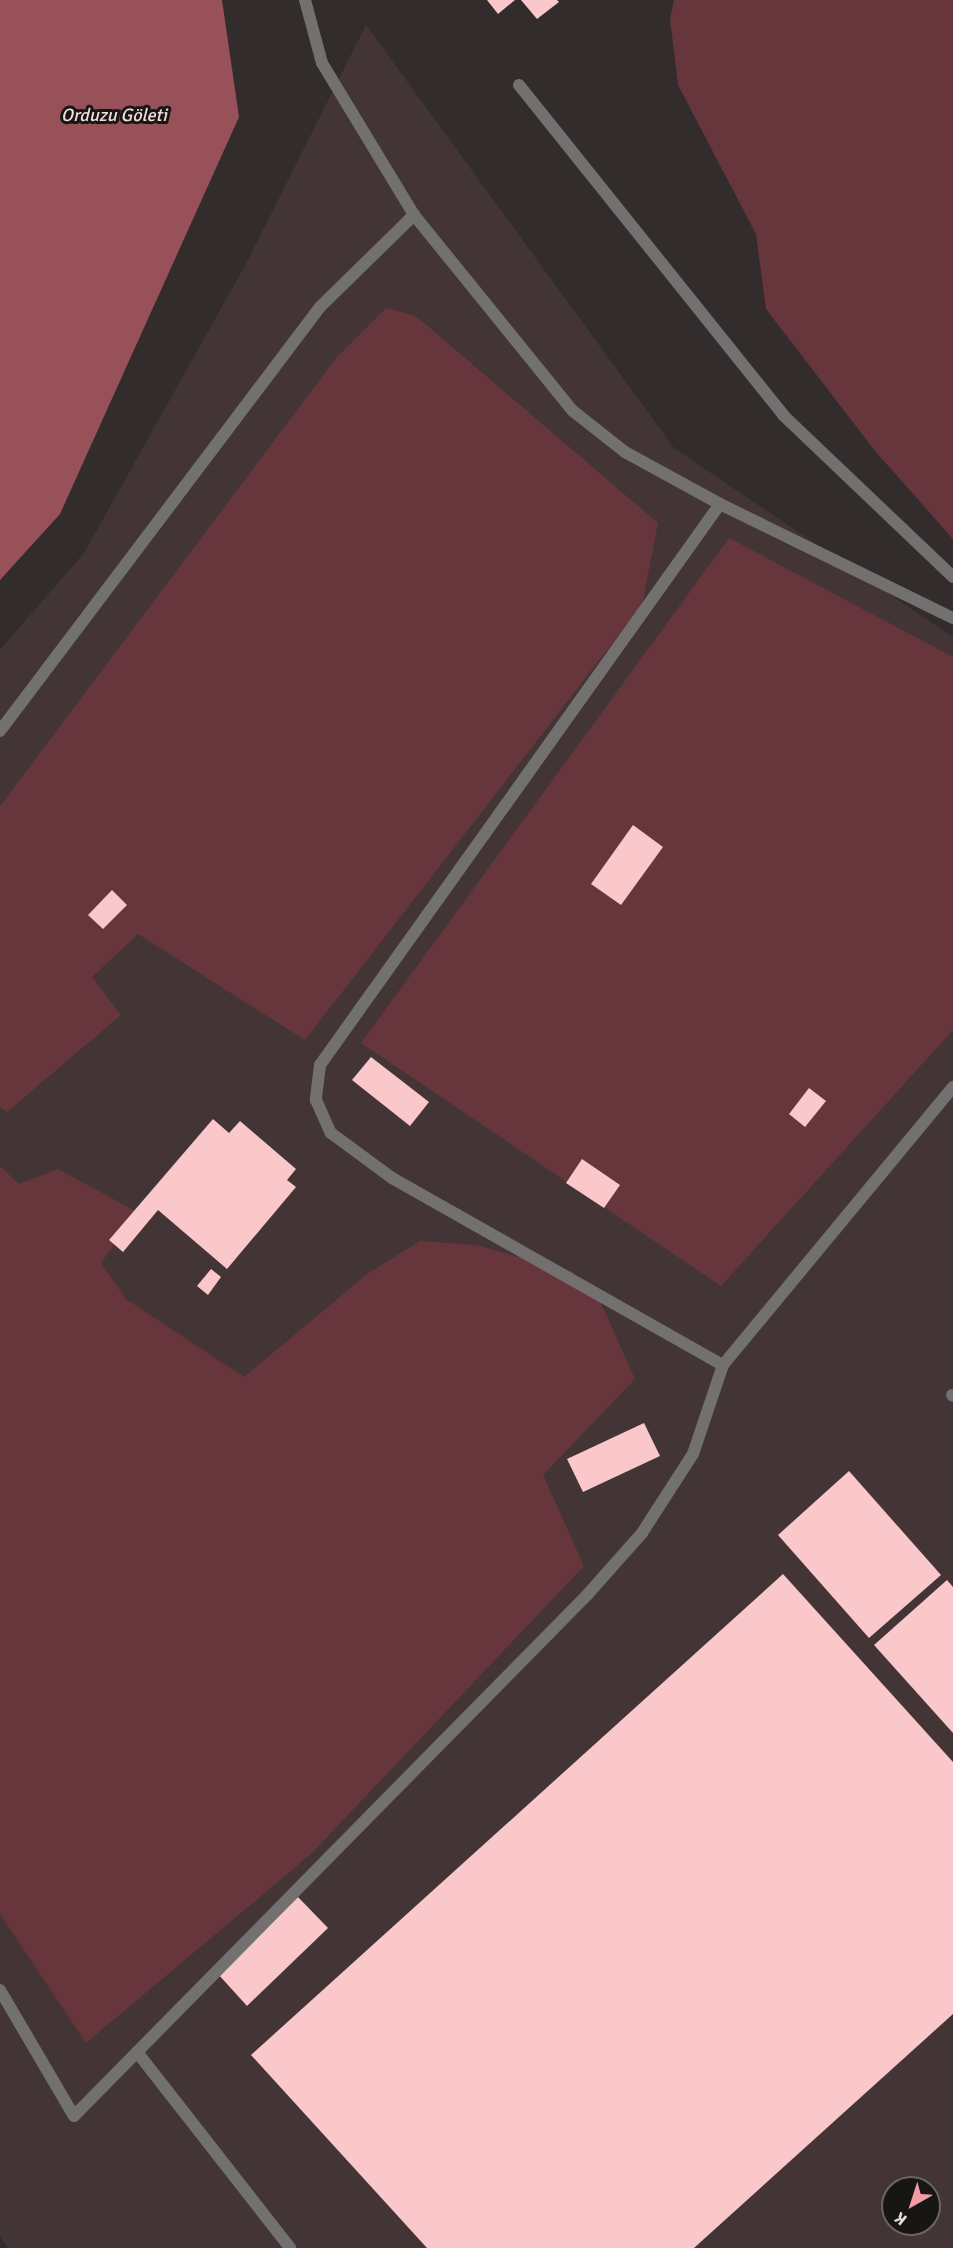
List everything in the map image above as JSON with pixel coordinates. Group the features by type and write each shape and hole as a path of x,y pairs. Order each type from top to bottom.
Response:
{"street":[{"path":"305,0 322,63 414,215 573,411 625,452 720,504 953,618"},
{"path":"519,85 783,415 953,578"},
{"path":"0,731 320,307 414,215"},
{"path":"720,504 320,1065 316,1100 332,1133 392,1178 723,1365"},
{"path":"0,1990 74,2116 587,1595 642,1533 693,1454 723,1365 953,1087"},
{"path":"137,2052 290,2248"}],"shaded area":[{"path":"674,0 953,0 953,539 875,451 766,309 756,234 678,85 670,19"},
{"path":"366,25 674,448 953,637 953,2248 8,2248 0,2236 0,650 84,553 247,262"},
{"path":"386,308 416,316 658,523 642,605 305,1040 138,934 92,977 121,1015 7,1112 0,1107 0,806 336,358"},
{"path":"729,538 953,657 953,1030 721,1286 361,1043"},
{"path":"0,1166 19,1184 58,1169 137,1212 101,1263 126,1299 244,1377 367,1274 420,1241 476,1245 573,1272 600,1301 635,1379 543,1475 584,1566 311,1854 86,2043 0,1914"}],"water":[{"name":"Orduzu Göleti","path":"0,0 222,0 239,117 60,514 0,580"}],"building":[{"path":"487,0 515,0 498,14"},
{"path":"521,0 557,0 559,2 537,19"},
{"path":"633,825 663,847 621,905 591,884"},
{"path":"112,890 127,905 103,929 88,915"},
{"path":"371,1057 429,1102 410,1126 352,1080"},
{"path":"809,1088 826,1101 805,1127 789,1114"},
{"path":"213,1119 229,1133 240,1121 296,1169 287,1180 296,1187 227,1269 158,1210 123,1252 109,1240"},
{"path":"582,1159 620,1185 604,1208 566,1183"},
{"path":"211,1269 221,1277 208,1295 197,1286"},
{"path":"644,1423 660,1456 583,1492 567,1459"},
{"path":"849,1471 941,1575 869,1638 778,1535"},
{"path":"783,1574 953,1762 953,2014 694,2248 427,2248 251,2055"},
{"path":"947,1580 953,1587 953,1733 874,1645"},
{"path":"298,1897 328,1928 247,2006 218,1974"}]}
